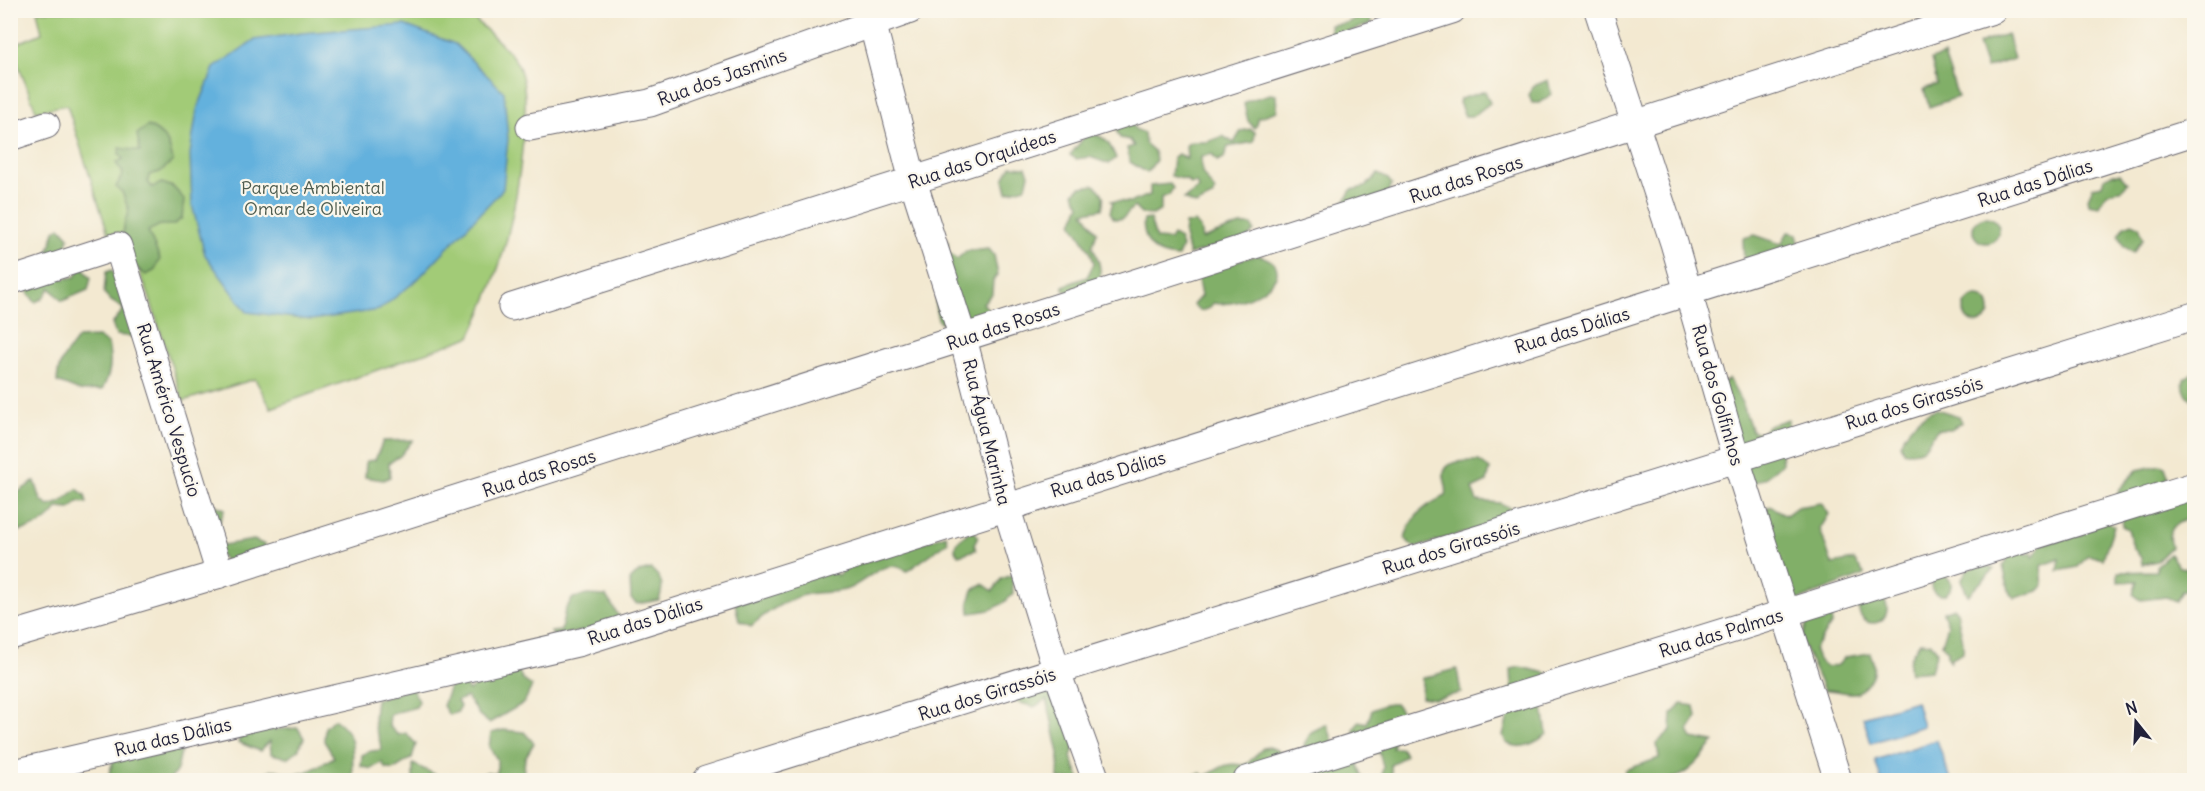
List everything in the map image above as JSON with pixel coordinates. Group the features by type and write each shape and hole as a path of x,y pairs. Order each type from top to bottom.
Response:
{"street":[{"name":"Rua dos Jasmins","path":"530,127 650,103 870,16 910,10"},
{"name":"Rua das Orquídeas","path":"512,307 1452,10"},
{"name":"Rua dos Golfinhos","path":"1598,10 1688,293 1785,613 1832,779"},
{"name":"Rua das Rosas","path":"10,636 220,574 1993,10"},
{"name":"Rua Água Marinha","path":"870,16 912,181 963,338 1006,506 1057,672 1096,780"},
{"path":"10,137 46,125"},
{"name":"Rua das Dálias","path":"10,774 581,642 2194,132"},
{"name":"Rua Américo Vespucio","path":"10,281 118,246 220,574"},
{"name":"Rua dos Girassóis","path":"706,780 2194,316"},
{"name":"Rua das Palmas","path":"1247,780 2194,486"}],"green space":[{"name":"Parque Ambiental Omar de Oliveira","path":"37,11 465,11 503,45 515,60 522,76 525,103 520,166 512,217 491,289 470,337 271,408 255,379 183,401 148,293 123,233 108,233 67,105 36,111 11,46 42,33"},
{"path":"1367,14 1372,19 1371,24 1330,38 1330,25 1346,23"},
{"path":"2007,34 2014,59 1986,68 1978,44"},
{"path":"1944,55 1958,97 1929,107 1924,89 1937,84 1931,59"},
{"path":"1548,80 1551,94 1540,103 1532,103 1529,95 1533,86"},
{"path":"1485,91 1490,103 1473,116 1465,116 1459,103 1460,99"},
{"path":"1270,94 1276,95 1277,111 1257,118 1257,125 1254,128 1248,121 1244,104"},
{"path":"1130,122 1135,129 1144,133 1145,143 1154,151 1156,160 1147,173 1130,162 1127,148 1134,146 1130,140 1120,138 1115,128"},
{"path":"148,126 166,140 173,161 160,172 149,175 148,182 152,187 162,183 173,187 184,199 182,218 173,225 160,225 148,231 160,259 154,271 146,275 131,263 125,251 123,230 129,211 122,192 116,187 123,173 116,163 123,159 119,154 120,148 140,151 137,134"},
{"path":"1250,129 1255,132 1254,142 1228,147 1224,158 1217,161 1212,154 1201,157 1202,173 1215,191 1212,197 1196,205 1184,199 1199,188 1196,183 1190,184 1187,180 1171,176 1173,158 1178,154 1187,159 1186,145 1191,142 1207,142 1223,136 1234,143 1241,131"},
{"path":"1092,134 1104,139 1112,149 1116,158 1109,164 1090,157 1076,159 1070,155 1086,135"},
{"path":"1011,166 1026,167 1029,174 1026,187 1007,192 1004,179"},
{"path":"1378,174 1392,184 1388,193 1346,211 1344,202 1351,190 1365,187"},
{"path":"2120,174 2128,183 2121,190 2107,194 2099,206 2089,204 2088,198 2093,187 2102,185 2104,178"},
{"path":"1170,184 1173,188 1169,195 1161,198 1161,210 1153,215 1141,214 1134,207 1124,217 1114,219 1110,212 1113,202 1110,201 1131,202 1150,195 1150,186"},
{"path":"1095,185 1103,195 1102,209 1084,212 1097,232 1092,247 1100,267 1099,283 1097,288 1072,294 1063,290 1063,286 1087,277 1094,263 1090,251 1072,223 1080,205 1074,193 1080,187"},
{"path":"1986,217 1995,221 1999,230 1995,239 1986,243 1977,239 1973,230 1977,221"},
{"path":"1150,219 1156,239 1170,240 1173,235 1179,239 1182,247 1178,257 1164,255 1149,244 1143,223 1144,220"},
{"path":"1195,222 1200,228 1202,239 1240,225 1252,225 1254,231 1248,237 1189,255 1184,236 1185,224"},
{"path":"2132,223 2139,226 2143,239 2133,253 2124,246 2119,235 2125,226"},
{"path":"60,227 69,237 59,271 62,279 75,277 82,266 91,278 88,290 62,301 50,288 42,299 35,302 28,293 27,287 49,250 55,231"},
{"path":"1788,232 1797,234 1800,247 1744,265 1743,238 1755,235 1781,244"},
{"path":"941,241 948,242 948,252 957,259 966,251 989,249 994,255 998,275 993,280 992,294 983,303 992,314 986,318 967,324 939,322 935,304 943,287 945,276"},
{"path":"1258,255 1272,262 1277,270 1275,279 1267,287 1241,301 1226,304 1213,303 1210,308 1201,311 1193,305 1201,296 1198,280 1210,268"},
{"path":"112,270 136,337 116,335 112,324 124,309 111,301 104,293 106,272"},
{"path":"1977,297 1986,301 1990,310 1986,319 1977,323 1968,319 1964,310 1968,301"},
{"path":"98,337 108,344 110,356 109,373 102,390 80,391 57,382 61,363 78,338"},
{"path":"2194,372 2194,401 2185,392 2184,379"},
{"path":"1729,379 1742,403 1752,431 1763,433 1767,426 1788,419 1788,433 1780,443 1782,463 1765,478 1741,488 1719,386"},
{"path":"1936,409 1959,416 1962,422 1951,429 1938,429 1922,449 1904,452 1900,444 1906,433 1920,418"},
{"path":"413,440 400,456 389,463 390,477 383,480 365,477 366,461 375,460 383,441"},
{"path":"1479,461 1490,469 1487,482 1472,489 1477,501 1500,503 1513,509 1515,518 1415,548 1405,539 1407,531 1420,512 1446,496 1444,471 1456,462"},
{"path":"2160,465 2165,467 2168,476 2159,492 2116,500 2119,490 2137,470"},
{"path":"35,481 41,500 49,506 61,502 77,489 85,495 87,503 78,502 70,509 57,508 43,523 25,530 11,532 11,497"},
{"path":"2181,500 2194,501 2194,516 2171,529 2169,539 2171,547 2157,561 2142,564 2141,558 2133,547 2128,529 2122,526 2123,518"},
{"path":"1821,503 1829,514 1820,529 1832,564 1854,560 1865,575 1796,601 1762,511 1770,506 1786,515 1797,507"},
{"path":"215,505 225,509 216,530 223,545 254,540 265,545 263,564 235,573 197,525"},
{"path":"2106,520 2114,526 2103,559 2088,555 2078,567 2058,571 2060,559 2041,566 2043,586 2038,591 2015,598 2010,594 2003,566 2008,557 2024,550 2027,555 2032,552 2033,557 2042,544 2067,537 2069,539 2076,534 2082,535 2090,524"},
{"path":"972,529 978,536 974,544 976,550 959,555 955,550 956,543"},
{"path":"946,535 948,542 907,571 891,566 883,568 845,590 808,594 792,599 751,626 739,621 735,603 827,569 839,576 843,569"},
{"path":"2170,554 2179,567 2194,569 2194,586 2182,591 2176,601 2166,597 2141,600 2133,594 2137,581 2118,582 2118,572 2157,571 2157,565"},
{"path":"1981,565 1994,569 1968,595 1961,580 1967,570"},
{"path":"651,569 661,583 662,591 659,600 637,604 631,599 630,579 639,572"},
{"path":"1012,575 1013,594 1008,599 994,608 970,613 969,602 973,590 983,584 993,591 1001,579"},
{"path":"1941,575 1948,578 1951,585 1948,592 1941,595 1934,592 1931,585 1934,578"},
{"path":"587,595 606,596 619,616 616,626 553,636 551,632 561,631 565,610 573,598"},
{"path":"1873,595 1883,599 1887,609 1883,619 1873,623 1863,619 1859,609 1863,599"},
{"path":"1954,608 1958,613 1963,652 1950,659 1951,663 1947,655 1949,652 1942,644 1948,625 1943,612"},
{"path":"1830,615 1832,623 1814,649 1818,660 1827,667 1838,665 1845,657 1870,653 1874,670 1862,690 1851,693 1824,690 1801,640 1809,618"},
{"path":"1920,642 1931,643 1937,651 1931,671 1910,673 1910,660"},
{"path":"513,660 523,680 532,686 524,703 489,723 479,715 467,697 457,701 460,706 458,712 449,715 443,706 451,683 461,680 469,691 483,678"},
{"path":"1520,667 1547,673 1541,695 1547,734 1533,743 1517,746 1506,743 1503,735 1508,717 1504,709 1512,687 1511,669"},
{"path":"1457,669 1461,693 1435,699 1421,697 1422,678"},
{"path":"412,688 419,701 416,707 390,714 389,726 398,735 406,733 416,744 412,758 393,770 385,768 382,762 371,769 361,766 362,755 370,751 381,750 374,723 376,699"},
{"path":"1047,690 1060,701 1075,745 1071,757 1080,780 1058,779 1059,753 1047,700 1034,707 1007,699"},
{"path":"1385,704 1396,704 1401,711 1392,748 1401,748 1406,755 1391,765 1392,780 1381,780 1383,766 1379,752 1362,755 1358,765 1364,780 1317,780 1311,775 1319,765 1307,753 1304,745 1311,732 1327,724 1335,748 1355,738 1354,729 1359,721 1367,723 1372,710"},
{"path":"1681,704 1695,706 1697,717 1688,731 1692,738 1714,742 1693,766 1676,777 1655,781 1624,780 1625,770 1659,758 1657,743 1671,730 1672,714"},
{"path":"334,719 342,725 350,738 353,752 353,777 344,780 257,780 272,770 295,774 305,772 334,757 324,741 325,727"},
{"path":"267,724 268,730 298,728 304,738 298,750 288,758 271,754 270,741 260,751 238,742 242,732"},
{"path":"503,730 524,732 534,743 525,758 523,777 519,780 473,780 487,772 497,774 497,759 489,747 491,733"},
{"path":"182,747 177,770 170,780 107,780 114,758"},
{"path":"1269,747 1277,750 1287,760 1237,780 1191,780 1194,775 1201,773 1204,776 1227,765 1247,764 1263,748"},
{"path":"413,764 443,778 442,780 413,780"}],"water":[{"path":"404,25 455,44 504,92 508,139 503,189 417,280 379,310 311,320 247,312 205,255 192,205 190,154 197,110 214,68 254,40 302,33"},
{"path":"1916,701 1923,726 1871,743 1863,717"},
{"path":"1937,740 1951,780 1881,780 1875,760"}]}
